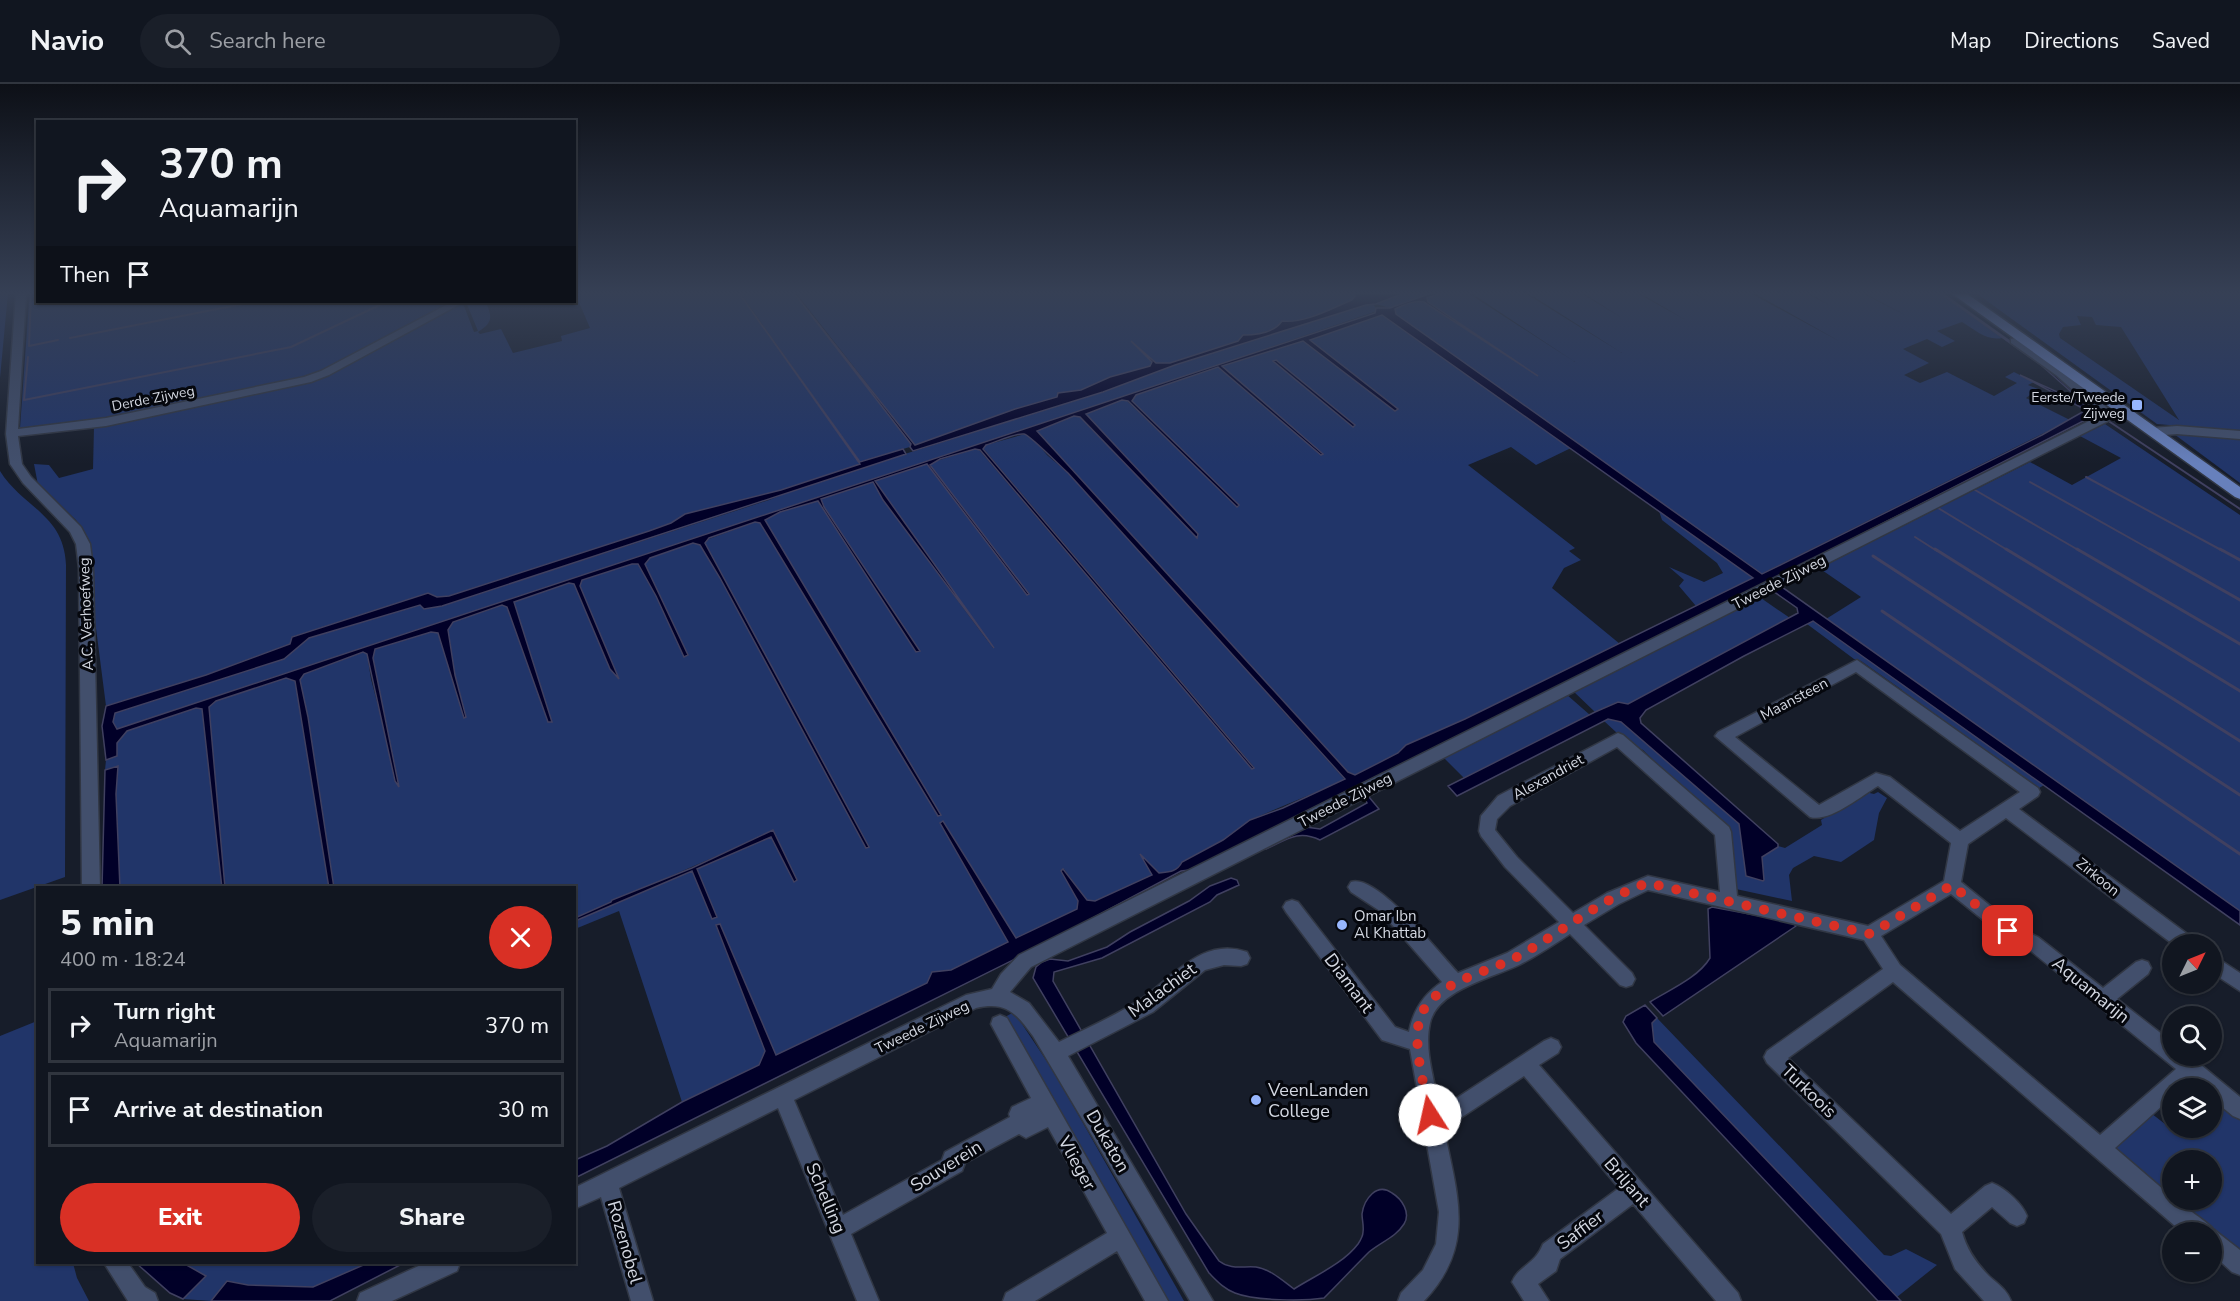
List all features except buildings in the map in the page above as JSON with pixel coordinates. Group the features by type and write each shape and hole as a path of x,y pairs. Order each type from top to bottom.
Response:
{"main road":[{"path":"2037,350 2240,494"}],"street":[{"name":"A.C. Verhoefweg","path":"17,350 12,434 16,464 27,480 76,530 82,544 86,568 91,886"},
{"name":"Derde Zijweg","path":"12,434 52,427 106,422 308,380 369,350"},
{"path":"2027,350 2060,373 2109,416"},
{"name":"Tweede Zijweg","path":"576,1198 973,1001 998,996 1007,980 1025,961 2109,416 2127,414"},
{"path":"2152,432 2177,430 2240,435"},
{"name":"Maansteen","path":"1857,665 2032,792 1960,840 1884,781 1876,779 1824,811 1816,812 1724,736 1857,665"},
{"name":"Alexandriet","path":"1626,979 1511,862 1487,831 1489,816 1504,801 1618,739 1723,832 1729,901"},
{"name":"Zirkoon","path":"2007,809 2173,934"},
{"path":"1870,934 1952,885 1960,840"},
{"path":"1409,1301 1431,1278 1447,1245 1449,1212 1418,1043 1423,1011 1437,996 1456,984 1513,958 1625,891 1648,883 1870,934 1894,971 2186,1222"},
{"name":"Aquamarijn","path":"1952,885 2008,931 2032,942 2162,1046"},
{"path":"1358,887 1386,906 1456,984"},
{"name":"Diamant","path":"1292,907 1389,1034 1418,1043"},
{"name":"Malachiet","path":"1071,1045 1148,1005 1195,965 1213,957 1241,958"},
{"path":"2103,999 2142,968"},
{"path":"2222,970 2240,983"},
{"name":"Turkoois","path":"1894,971 1774,1057 1950,1228"},
{"name":"Dukaton","path":"998,996 1021,1007 1031,1017 1071,1045 1202,1301"},
{"name":"Vlieger","path":"1000,1024 1119,1238 1157,1301"},
{"path":"1430,1115 1449,1114 1551,1047"},
{"name":"Briljant","path":"1525,1063 1730,1301"},
{"path":"2100,1148 2173,1066"},
{"name":"Aquamarijn","path":"2188,1066 2240,1109"},
{"name":"Schelling","path":"782,1095 868,1301"},
{"name":"Souverein","path":"839,1229 955,1164 952,1159 1023,1121 1019,1114 1047,1108"},
{"name":"Rozenobel","path":"607,1182 642,1301"},
{"name":"Saffier","path":"1538,1301 1523,1282 1548,1263 1551,1251 1634,1190"},
{"path":"2000,1301 1962,1264 1954,1248 1950,1228 1992,1193 2017,1216"},
{"path":"1014,1301 1119,1238"},
{"path":"2222,1248 2240,1264"},
{"path":"116,1264 137,1295 147,1301"},
{"path":"368,1301 446,1264"}],"shaded area":[{"path":"0,350 3,350 0,378"},
{"path":"26,350 360,350 307,378 91,423 20,428"},
{"path":"374,350 511,350 513,353 526,350 779,350 860,464 781,490 685,514 671,523 649,531 449,596 437,598 428,593 292,637 290,644 206,675 106,706 84,535 76,520 38,485 34,464 49,465 59,478 93,469 94,427 311,383"},
{"path":"779,350 860,462 903,449 906,454 442,606 424,609 420,605 309,638 284,659 115,713 113,722 117,729 1264,350 1275,350 1222,366 1323,454 1321,455 1218,367 1136,395 1132,401 1239,505 1237,507 1128,401 1122,400 1086,414 1198,534 1197,538 1080,417 1074,416 1037,431 1348,772 1355,775 1398,753 1406,745 1465,719 1753,578 1431,350 1446,350 1762,574 2042,435 2086,410 2020,375 2086,405 2041,365 2020,350 2022,350 2048,368 2097,414 1772,580 2240,911 2240,925 1813,621 1646,710 1640,718 1641,723 1778,844 1778,847 1762,857 1763,881 1746,876 1739,824 1621,722 1608,719 1457,796 1448,786 1595,712 1618,702 1628,704 1798,613 1797,608 1763,584 1256,838 1189,870 1181,871 1023,955 576,1178 576,1160 607,1146 682,1102 759,1065 765,1051 716,925 720,924 776,1055 927,983 932,972 951,970 1008,942 940,823 943,821 1016,938 1077,909 1078,901 1061,871 1063,869 1087,900 1095,901 1152,875 1140,854 1159,873 1172,871 1182,862 1223,840 1250,820 1283,808 1345,779 1068,473 1024,434 1005,438 986,445 983,449 1254,768 1252,769 980,450 975,449 940,459 930,465 1029,594 1027,595 927,464 875,481 994,648 883,500 873,482 821,499 824,507 920,651 916,652 818,501 780,512 765,520 941,815 938,816 760,523 755,522 709,538 705,543 869,847 866,848 720,578 700,545 693,543 650,558 645,564 688,655 684,657 656,596 638,564 582,580 580,586 619,679 610,669 574,584 569,583 514,602 552,722 548,722 507,607 502,605 453,622 448,630 455,675 466,717 464,718 438,633 431,632 375,649 373,658 399,787 395,781 367,654 363,652 304,674 300,680 308,717 334,886 329,886 295,681 286,678 216,701 209,707 225,886 222,886 202,709 196,708 127,731 117,743 117,756 106,760 102,726 106,706 206,675 290,644 292,637 428,593 437,597 449,596 649,531 671,523 685,514 781,490 860,464"},
{"path":"780,350 838,350 913,446 860,462"},
{"path":"838,350 915,445 1015,409 1057,397 1058,393 1081,390 1110,377 1150,366 1152,362 1140,350 1156,363 1170,363 1211,350 1223,350 1103,392 913,451 911,444"},
{"path":"840,350 1140,350 1152,362 1150,366 1110,377 1081,390 1059,393 1057,397 1015,409 915,445"},
{"path":"1141,350 1210,350 1170,363 1156,363"},
{"path":"1223,350 1262,350 117,729 113,723 115,713 284,659 309,638 421,605 425,609 442,606 769,500 809,484 1103,392"},
{"path":"1275,350 1315,350 1395,411 1398,409 1322,350 1431,350 1571,448 1536,465 1511,447 1468,465 1575,548 1569,551 1581,560 1564,568 1552,588 1620,644 1406,745 1398,753 1355,775 1348,772 1037,431 1074,416 1080,417 1197,538 1198,534 1086,414 1122,400 1127,401 1238,507 1239,505 1132,401 1136,395 1218,367 1321,455 1222,366"},
{"path":"1315,350 1322,350 1398,409 1395,411"},
{"path":"1446,350 1498,350 1535,374 1499,350 1556,350 1575,362 1557,350 1617,350 1622,353 1617,350 1904,350 1929,363 1904,375 1920,383 1947,372 1994,396 2017,383 2005,377 2014,372 2034,382 2028,385 2038,389 2026,398 2070,420 1761,574"},
{"path":"2054,350 2077,350 2179,420 2135,350 2240,350 2240,431 2157,424"},
{"path":"1276,360 1355,425 1353,427 1273,361"},
{"path":"2105,424 2240,515 2240,911 1826,619 1861,597 1819,568 2030,462 2072,485 2121,458 2080,436"},
{"path":"2175,432 2240,438 2240,483 2174,434"},
{"path":"1025,434 1032,437 1047,455 1068,473 1345,780 1250,820 1223,840 1182,862 1172,871 1159,873 1142,857 1152,875 1095,901 1087,900 1064,869 1062,871 1078,901 1077,909 1016,938 943,821 941,823 1008,942 951,970 932,972 927,983 776,1056 720,924 716,926 765,1051 759,1065 682,1102 619,911 576,929 576,921 692,870 712,918 716,917 697,869 772,836 794,881 774,831 576,918 576,886 334,886 308,717 300,680 304,674 364,652 367,654 371,679 399,786 373,658 375,649 431,632 438,632 464,718 466,716 455,675 448,630 453,622 503,605 507,607 548,722 551,722 514,602 569,583 574,584 610,668 617,676 580,586 582,580 638,564 656,596 684,657 688,655 645,564 650,558 693,543 700,545 720,578 866,848 868,847 705,543 709,539 755,522 760,523 938,816 940,814 765,520 780,512 818,501 916,651 919,651 824,507 821,499 873,482 883,500 993,648 875,481 927,464 1027,595 1029,594 930,465 930,463 975,449 979,450 1252,769 1254,767 983,448 986,445"},
{"path":"0,471 9,484 41,513 58,534 64,548 66,565 65,877 0,900"},
{"path":"1659,511 1754,578 1696,606 1679,586 1684,580 1669,567 1704,582 1723,573 1717,563 1662,520"},
{"path":"1758,596 1790,618 1628,705 1617,702 1595,712 1572,690"},
{"path":"1813,621 2044,785 2036,790 1902,695 1902,690 1861,661 1854,659 1807,624"},
{"path":"286,678 296,681 329,886 225,886 209,707 216,701"},
{"path":"1566,694 1590,715 1464,778 1442,756"},
{"path":"196,708 202,709 222,886 120,886 116,794 118,766 105,770 106,760 117,756 117,743 127,731"},
{"path":"1608,719 1621,722 1739,824 1762,881 1764,880 1762,857 1778,846 1785,848 1822,825 1821,820 1865,792 1874,794 1878,792 1887,798 1879,813 1874,840 1841,862 1814,856 1793,868 1789,875 1792,901 1736,889 1726,831 1643,750 1630,745 1604,721"},
{"path":"118,766 116,794 120,886 102,886 105,770"},
{"path":"1364,797 1369,797 1379,809 1320,840 1299,836 1286,839 1266,849 1264,847 1306,827 1320,829 1367,803"},
{"path":"773,830 797,880 794,882 771,837 697,869 717,917 712,919 692,871 576,921 576,918 612,900 692,868"},
{"path":"1231,878 1237,880 1239,885 1102,958 1054,972 1053,981 1186,1214 1223,1264 1232,1267 1261,1268 1294,1289 1336,1264 1358,1244 1363,1234 1363,1208 1372,1194 1386,1190 1399,1199 1406,1211 1406,1220 1401,1229 1369,1252 1324,1298 1279,1300 1244,1296 1227,1289 1209,1273 1033,978 1036,967 1042,962 1050,959 1068,961 1107,947 1130,932 1189,901 1210,886"},
{"path":"1712,907 1792,922 1796,926 1663,1016 1650,1002 1691,978 1710,958 1708,909"},
{"path":"1645,1005 1657,1018 1652,1023 1654,1042 1901,1301 1878,1301 1636,1043 1623,1022 1626,1016"},
{"path":"1014,1012 1054,1072 1184,1301 1165,1301 1074,1144 1005,1017"},
{"path":"1657,1018 1884,1255 1891,1256 1906,1249 1937,1265 1897,1297 1654,1042 1652,1023"},
{"path":"36,1021 36,1264 73,1264 77,1278 89,1301 0,1301 0,1036"},
{"path":"2222,1100 2240,1115 2240,1256 2222,1240 2222,1222 2201,1222 2187,1210 2222,1210 2222,1150 2162,1150 2162,1189 2109,1144 2147,1110 2162,1122 2162,1138 2222,1138"},
{"path":"137,1264 185,1264 206,1276 183,1299 170,1293"},
{"path":"185,1264 366,1264 313,1287 248,1285 227,1281 211,1301 183,1299 206,1276"},
{"path":"366,1264 402,1264 330,1301 211,1301 227,1281 248,1285 313,1287"}],"waterway":[{"path":"28,357 24,400 277,350"},
{"path":"2110,422 2240,509"},
{"path":"2086,477 2223,551"},
{"path":"2030,482 2153,551"},
{"path":"1975,490 2080,551"},
{"path":"1938,508 2009,551"},
{"path":"1915,537 1937,551"},
{"path":"1935,549 2240,741"},
{"path":"2006,549 2240,691"},
{"path":"2077,549 2240,644"},
{"path":"2150,549 2240,600"},
{"path":"2220,549 2240,560"},
{"path":"1873,556 2240,795"},
{"path":"1882,611 2240,854"}],"place":[{"name":"Eerste/Tweede Zijweg","path":"2137,405"},
{"name":"Omar Ibn Al Khattab","path":"1342,925"},
{"name":"VeenLanden College","path":"1256,1100"}],"route":[{"path":"1430,1115 1418,1043 1418,1028 1423,1011 1437,996 1456,984 1513,958 1625,891 1648,883 1870,934 1952,885 2008,931"}]}
